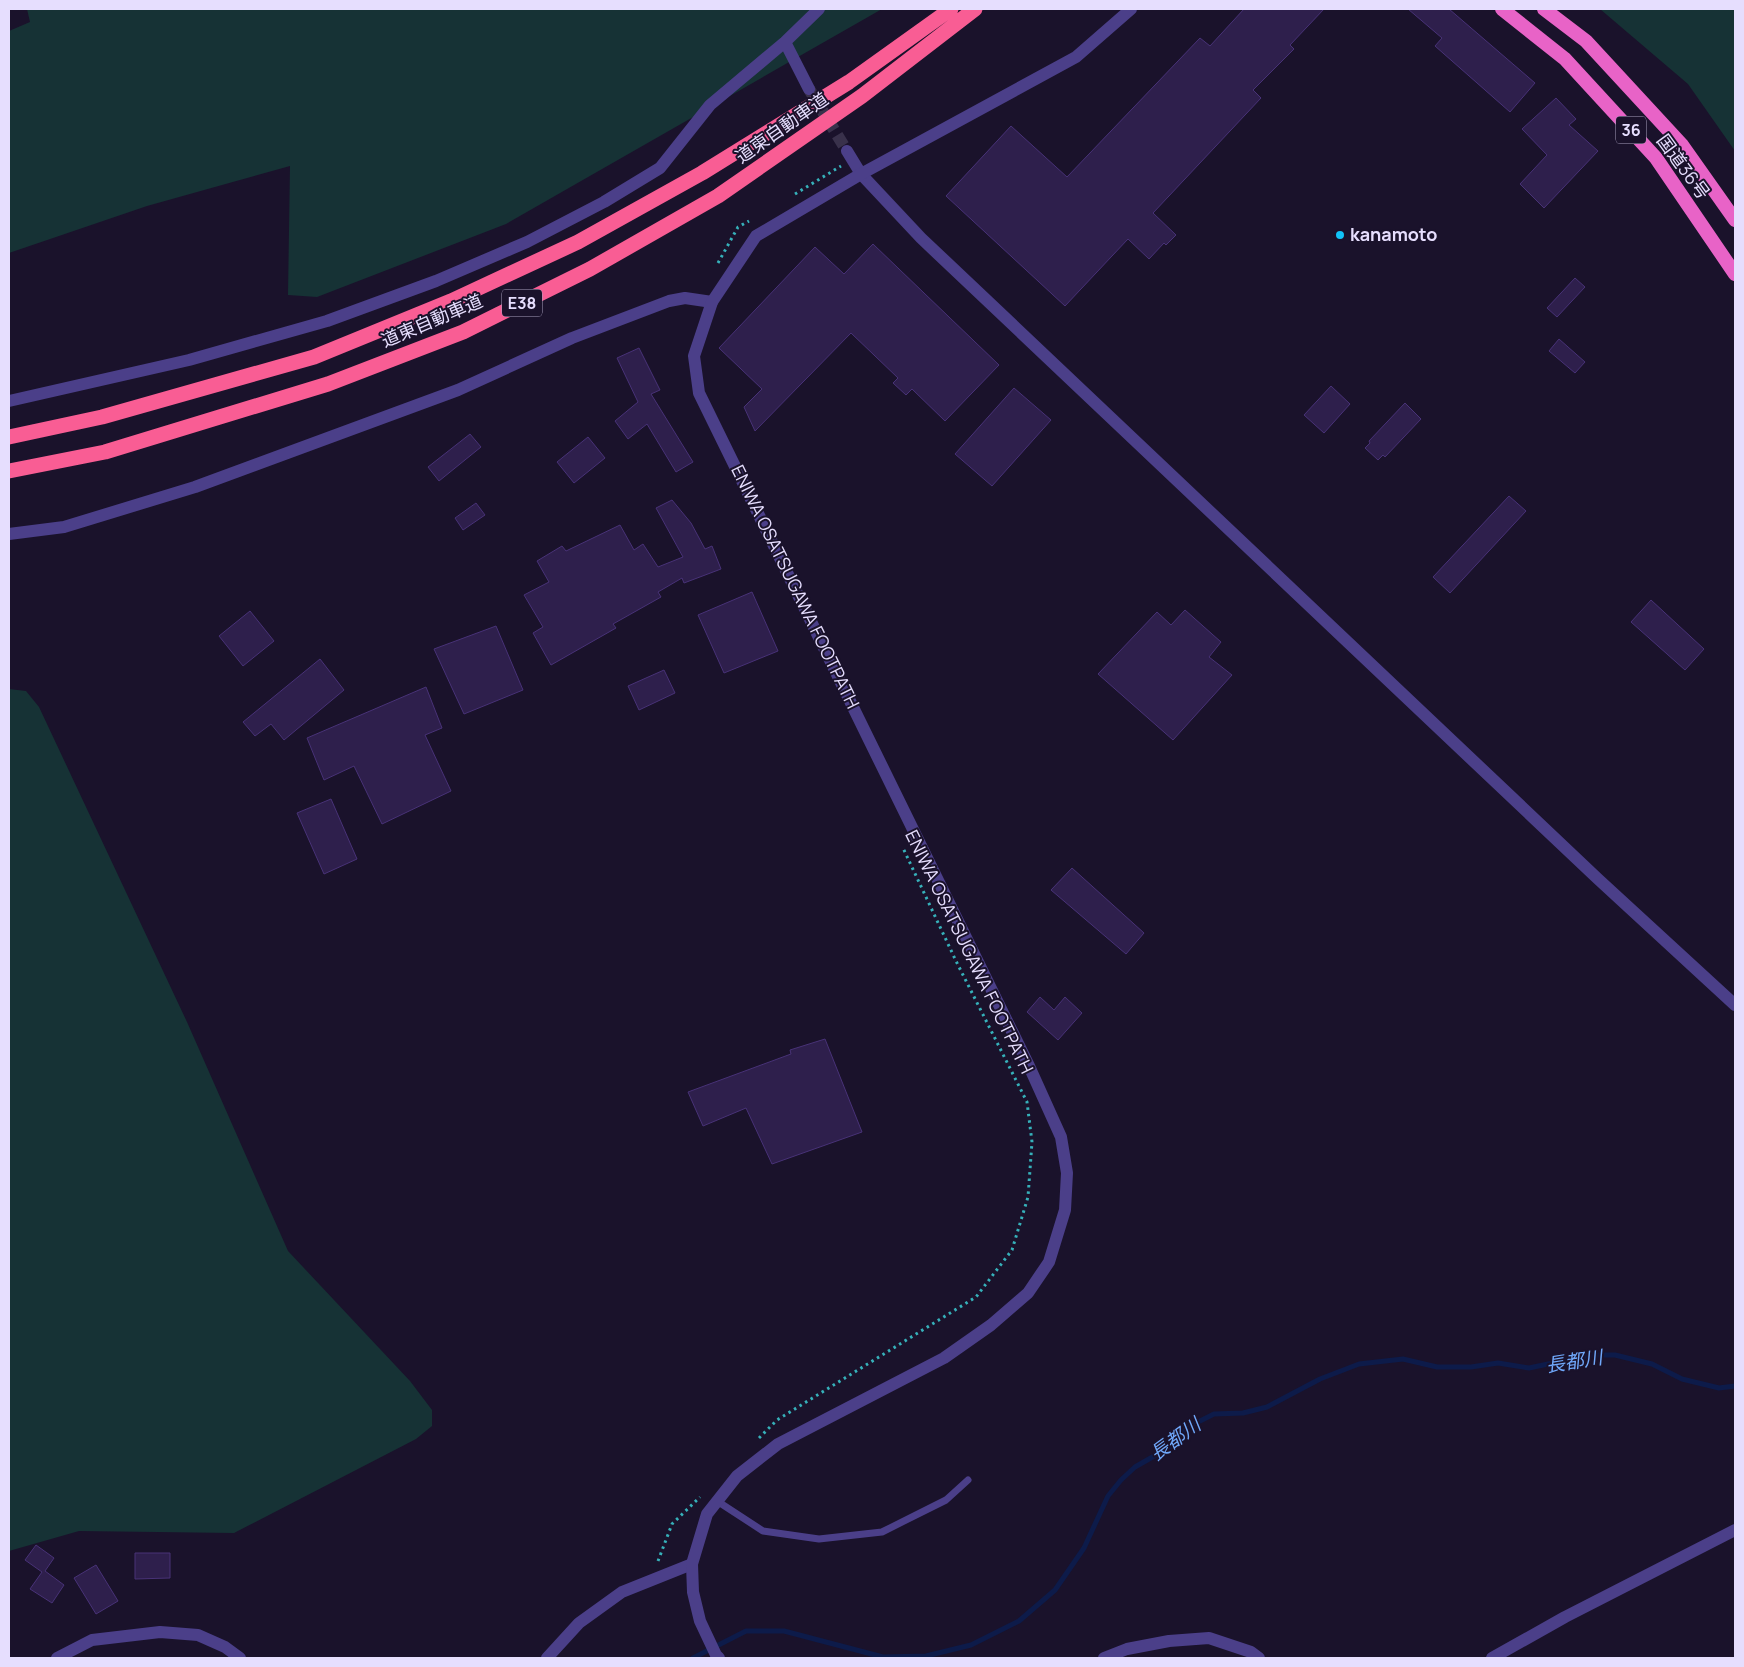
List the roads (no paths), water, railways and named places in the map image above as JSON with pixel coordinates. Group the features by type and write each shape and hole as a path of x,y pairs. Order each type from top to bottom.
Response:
{"highway":[{"name":"道東自動車道","path":"9,437 102,417 314,357 450,301 578,242 702,172 849,82 951,9"},
{"name":"道東自動車道","path":"9,471 106,452 319,386 462,332 590,269 718,196 862,96 975,9"},
{"name":"国道36号","path":"1502,9 1565,59 1656,158 1735,274"},
{"name":"国道36号","path":"1544,9 1586,41 1682,145 1735,220"}],"street":[{"path":"9,401 189,360 328,321 436,281 527,242 604,202 660,168 710,105 784,42 819,9"},
{"path":"718,1657 700,1622 693,1592 692,1564 707,1514 737,1476 778,1444 944,1358 991,1325 1028,1293 1049,1262 1052,1254 1065,1210 1067,1173 1061,1137 1029,1066 699,393 694,356 712,302 756,236 861,174 1076,57 1131,9"},
{"path":"784,42 809,89"},
{"path":"843,156 921,238 1591,872 1735,1005"},
{"path":"9,534 64,527 204,484 458,390 572,338 669,301 685,298 712,302"},
{"path":"1492,1658 1565,1617 1735,1530"},
{"path":"547,1658 579,1623 622,1592 692,1564"},
{"path":"57,1658 92,1640 160,1632 198,1635 224,1647 240,1658"},
{"path":"1104,1658 1127,1649 1169,1641 1209,1638 1251,1652 1260,1658"}],"lane":[{"path":"717,1501 763,1531 819,1539 882,1532 946,1500 968,1480"}],"waterway":[{"name":"長都川","path":"693,1658 746,1631 784,1631 883,1657 926,1656 971,1645 1019,1621 1055,1590 1084,1548 1108,1496 1121,1480 1135,1467 1170,1447 1188,1427 1214,1414 1243,1413 1267,1407 1320,1379 1359,1364 1403,1359 1437,1367 1471,1367 1498,1363 1529,1368 1591,1355 1615,1355 1652,1364 1682,1379 1719,1388 1735,1386"}],"tunnel":[{"path":"809,89 847,151"}],"place":[{"name":"kanamoto","path":"1340,235"}]}
